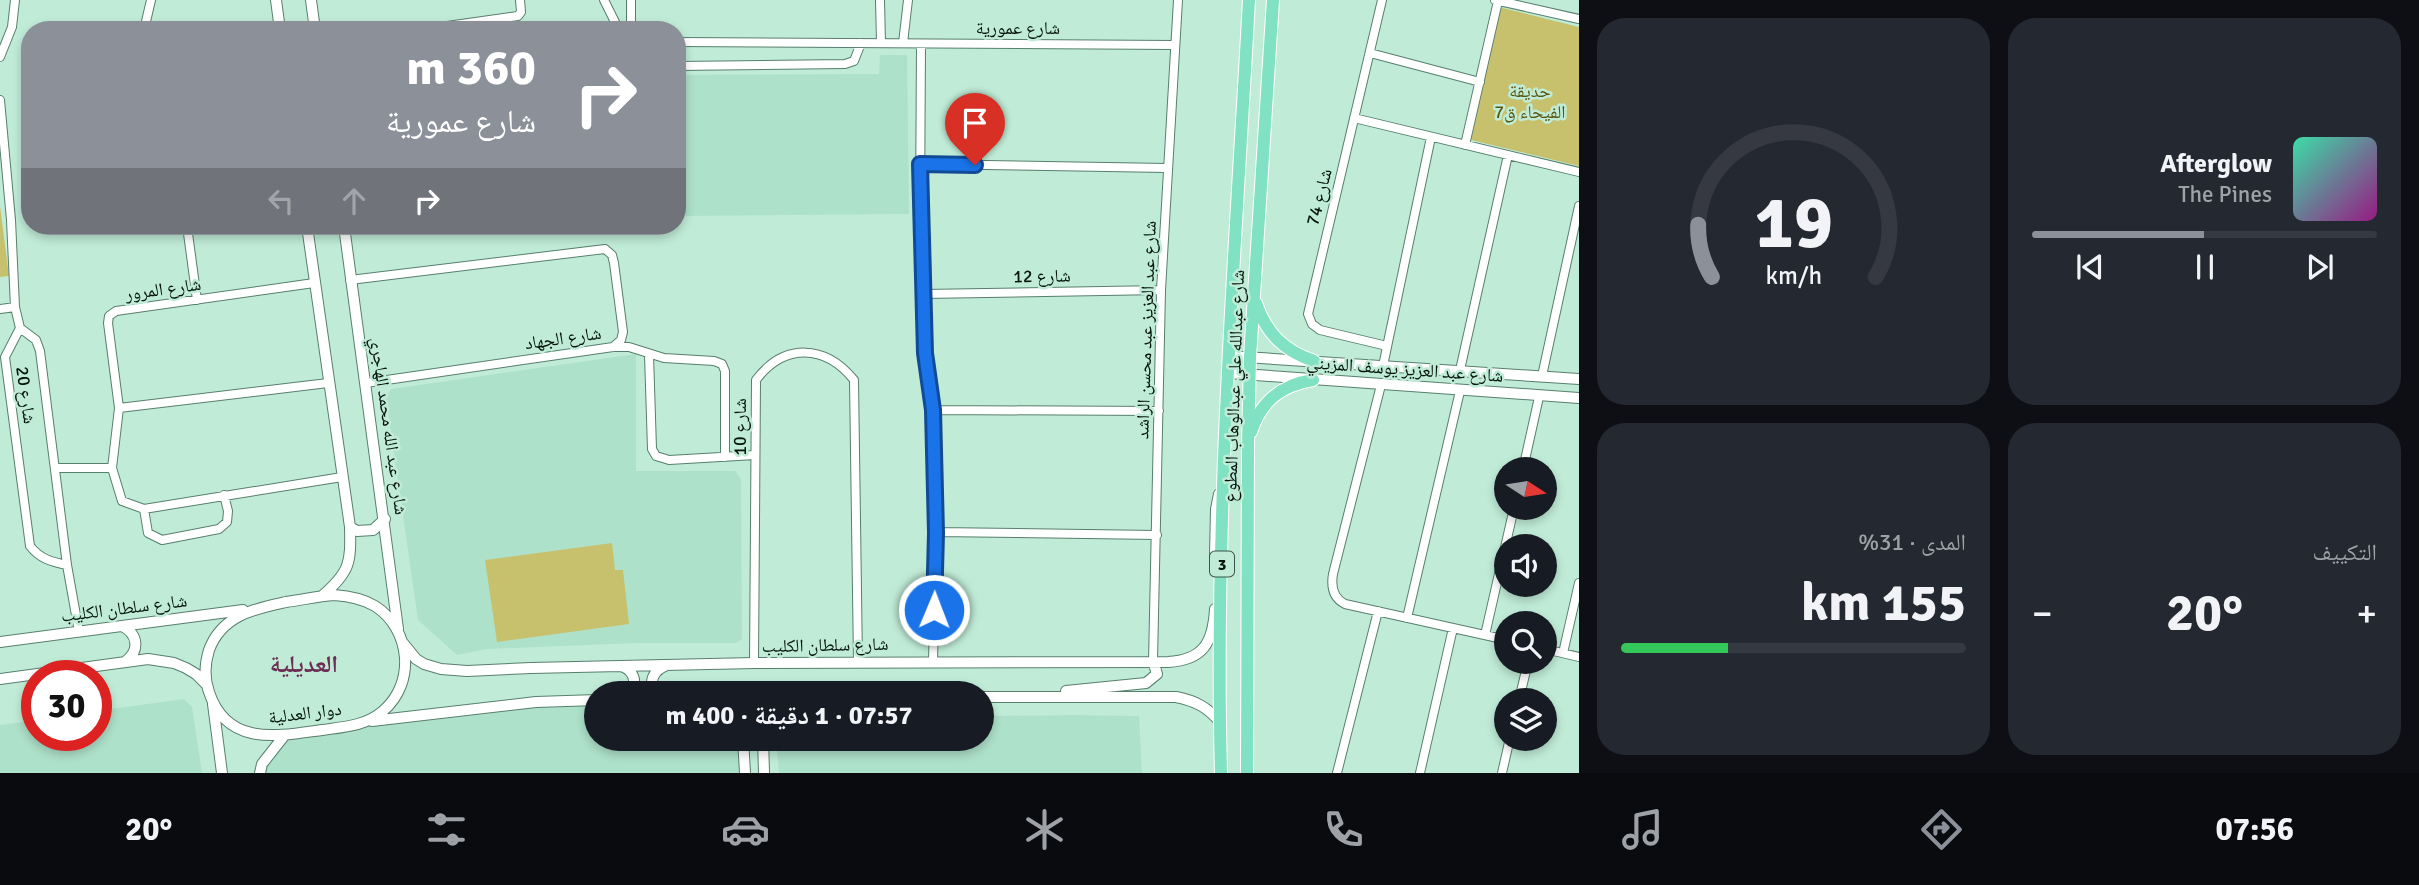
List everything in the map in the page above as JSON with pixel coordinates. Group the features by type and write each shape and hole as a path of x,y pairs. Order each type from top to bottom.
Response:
{"main road":[{"name":"شارع عبدالله علي عبدالوهاب المطوع","path":"1221,773 1224,475 1249,0"},
{"name":"شارع عبدالله علي عبدالوهاب المطوع","path":"1247,773 1249,374 1273,0"},
{"path":"1255,285 1256,302 1271,334 1298,356 1314,361"},
{"path":"1248,446 1258,413 1268,400 1289,386 1313,380"}],"street":[{"path":"0,57 12,27 15,0"},
{"path":"146,21 152,0"},
{"path":"487,21 520,14 520,0"},
{"path":"604,0 614,21"},
{"path":"631,0 631,21"},
{"path":"880,0 881,43"},
{"path":"903,43 908,0"},
{"name":"شارع عبد العزيز عبد محسن الراشد","path":"1153,661 1161,290 1178,0"},
{"name":"شارع 74","path":"1382,0 1308,314 1312,324 1320,330 1387,346"},
{"path":"1465,145 1497,0 1521,3 1579,19"},
{"path":"310,2 313,21"},
{"path":"278,3 279,21"},
{"name":"شارع عمورية","path":"686,42 1175,45"},
{"path":"686,66 850,63 854,61 861,43"},
{"path":"921,44 923,294 925,353 933,410 936,533 933,662"},
{"path":"1370,53 1480,82"},
{"path":"0,100 3,166 11,220 15,307 20,328"},
{"path":"1354,118 1579,172"},
{"path":"1383,366 1431,137"},
{"path":"1460,370 1508,155"},
{"path":"920,164 1167,168"},
{"path":"1542,376 1579,206"},
{"path":"188,235 197,300"},
{"path":"308,235 350,527 349,563 340,580 322,596"},
{"name":"شارع عبد الله محمد الهاجري","path":"345,235 401,638"},
{"name":"شارع الجهاد","path":"350,280 605,249 612,255 614,262 623,332 621,340 613,346 366,383"},
{"name":"شارع المرور","path":"144,509 122,501 112,468 119,408 109,316 116,311 314,283"},
{"name":"شارع 12","path":"923,294 1161,290"},
{"path":"0,309 15,307"},
{"name":"شارع 20","path":"68,565 48,561 36,554 30,546 5,357 20,328 36,341 40,351 79,632"},
{"path":"613,346 629,347 664,358 715,361 722,364 725,376 725,457"},
{"name":"شارع 10","path":"754,663 756,380 764,370 786,356 811,353 836,361 854,380 858,662"},
{"path":"649,355 653,453 660,459 669,460 755,455"},
{"name":"شارع عبد العزيز يوسف المزيني","path":"1229,355 1578,379"},
{"path":"1440,389 1433,383 1432,378 1437,370 1441,369"},
{"name":"شارع عبد العزيز يوسف المزيني","path":"1228,373 1578,398"},
{"path":"119,408 328,383"},
{"path":"1381,385 1333,573 1333,590 1345,604 1494,637"},
{"path":"1407,618 1460,391"},
{"path":"1526,457 1539,397"},
{"path":"933,410 1159,411"},
{"path":"55,468 112,468"},
{"name":"شارع سلطان الكليب","path":"401,638 416,659 441,669 467,671 754,663 1187,659 1207,646 1214,622 1216,509 1224,475"},
{"path":"224,495 228,511 226,522 219,529 162,540 148,533 144,509 224,495 342,477"},
{"path":"350,527 365,532 373,530 385,519"},
{"path":"1485,635 1511,520"},
{"path":"936,533 1157,536"},
{"path":"1563,653 1579,583"},
{"name":"دوار العدلية","path":"322,596 345,596 367,601 386,614 401,638 405,667 399,690 385,709 366,722 284,736 250,734 222,715 212,701 207,685 206,664 212,643 233,618 253,609 322,596"},
{"name":"شارع سلطان الكليب","path":"0,642 253,609"},
{"path":"1337,773 1378,611"},
{"path":"122,626 131,632 136,642 134,653 126,661"},
{"path":"1420,773 1453,628"},
{"path":"1557,652 1579,657"},
{"path":"0,679 148,659 174,663 196,674 207,685"},
{"path":"1019,697 1146,683 1157,674 1153,661"},
{"path":"652,681 656,671 667,665"},
{"path":"618,666 630,670 635,681"},
{"path":"994,697 1177,697 1194,701 1208,709 1220,722"},
{"path":"366,722 536,702 584,700"},
{"path":"212,701 222,773"},
{"path":"260,773 262,764 284,736"},
{"path":"744,751 745,773"},
{"path":"763,751 764,773"},
{"path":"1502,773 1507,751"}],"shaded area":[{"path":"880,55 907,55 909,214 686,216 686,75 879,74"},
{"path":"636,354 636,471 735,471 741,479 742,639 736,643 638,643 487,649 457,655 418,620 386,397 391,389"},
{"path":"184,699 192,707 202,773 0,773 0,725 21,722 21,751 112,751 112,709"},
{"path":"584,702 584,751 743,751 742,773 260,773 283,736 411,717"},
{"path":"994,716 1139,716 1142,773 779,773 777,751 994,751"}],"green space":[{"name":"حديقة الفيحاء ق7","path":"1499,7 1579,27 1579,166 1471,140"},
{"path":"0,206 9,276 0,277"},
{"path":"612,543 615,570 623,570 629,624 497,642 485,560"}],"district":[{"name":"العديلية","path":"304,664"}],"route":[{"path":"934,610 936,533 933,410 925,353 920,164 975,165"}]}
